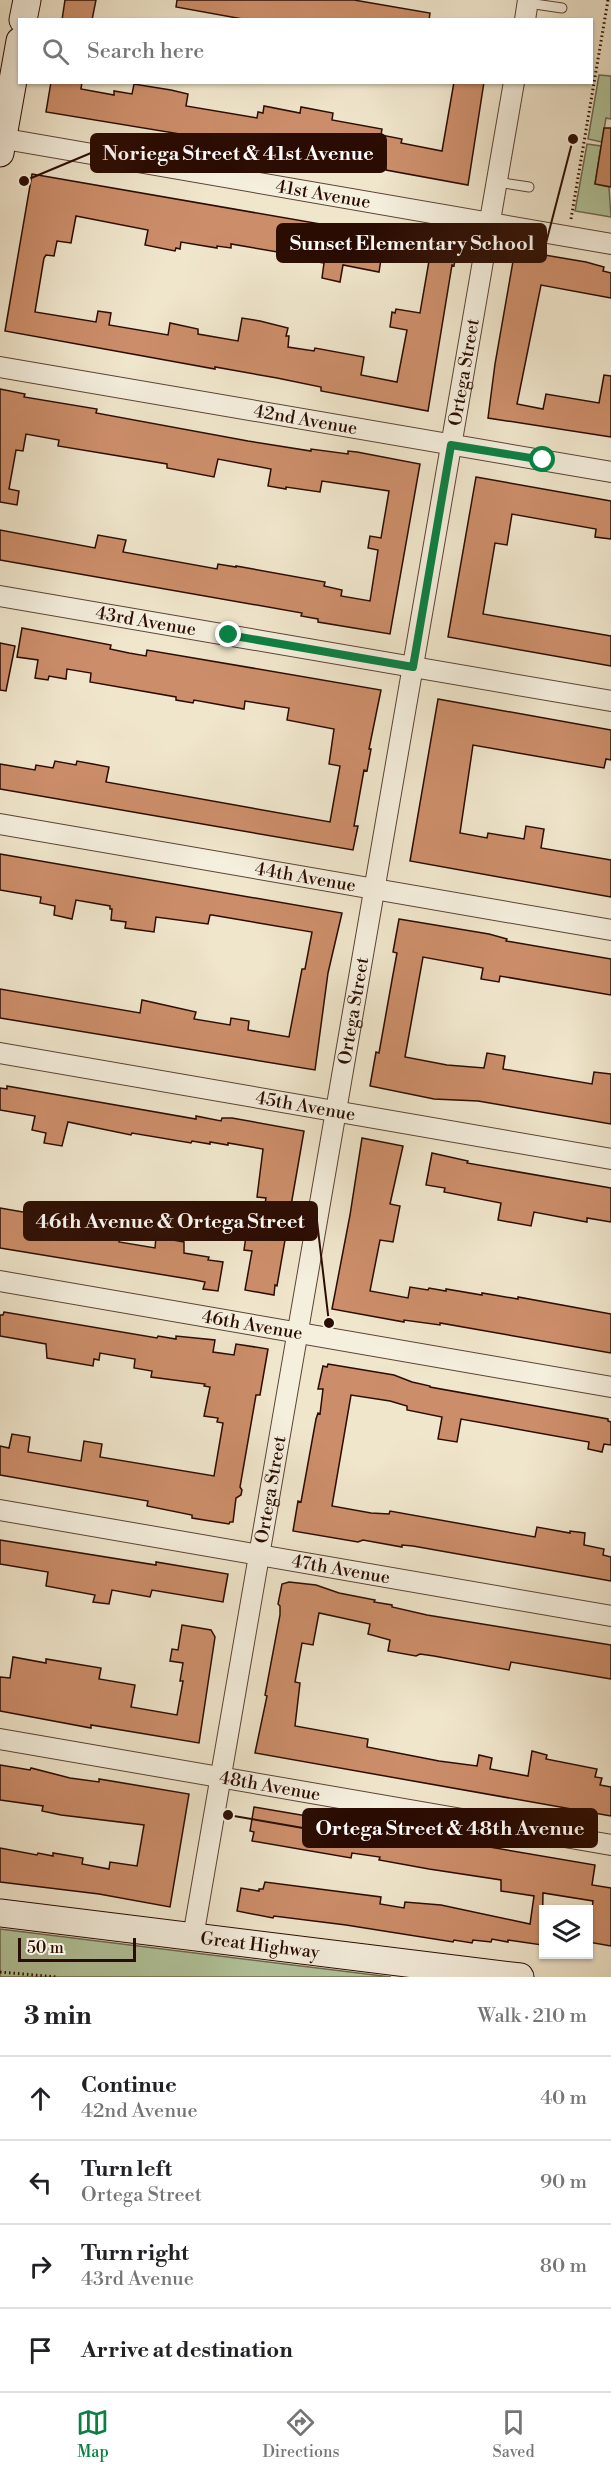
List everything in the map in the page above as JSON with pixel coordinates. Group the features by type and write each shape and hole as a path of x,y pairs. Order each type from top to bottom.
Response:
{"street":[{"path":"23,18 27,0"},
{"path":"1,143 18,52"},
{"name":"Ortega Street","path":"193,1937 514,84"},
{"name":"41st Avenue","path":"1,143 611,243"},
{"name":"42nd Avenue","path":"0,367 611,472"},
{"name":"43rd Avenue","path":"0,596 611,701"},
{"name":"44th Avenue","path":"0,824 611,930"},
{"name":"45th Avenue","path":"0,1053 611,1159"},
{"name":"46th Avenue","path":"0,1281 611,1387"},
{"name":"47th Avenue","path":"0,1510 611,1616"},
{"name":"48th Avenue","path":"0,1739 611,1845"},
{"name":"Great Highway","path":"0,1913 520,1977"}],"lane":[{"path":"526,5 562,8"},
{"path":"497,182 529,187"}],"path":[{"path":"568,236 608,0"},
{"path":"0,1972 57,1977"}],"green space":[{"path":"599,75 611,76 611,119 606,118 602,142 588,139"},
{"path":"587,144 601,146 595,184 609,187 611,217 575,211"},
{"path":"0,1929 391,1977 0,1977"}],"building":[{"path":"65,0 96,0 92,18 62,18"},
{"path":"177,0 354,0 430,13 429,18 237,18 176,7"},
{"path":"51,84 82,84 81,89 114,95 114,91 132,94 134,84 188,94 186,106 257,118 258,112 263,113 264,106 300,113 301,107 333,113 332,120 382,129 381,135 402,139 401,143 442,151 454,84 484,84 468,185 386,170 386,168 46,112"},
{"path":"604,128 611,128 611,187 595,184"},
{"path":"32,174 349,229 360,226 458,242 454,266 452,265 428,411 321,391 321,387 277,378 5,331","holes":["76,216 148,230 145,245 175,251 176,248 180,249 181,242 217,248 217,246 231,248 231,244 307,257 307,260 324,263 322,278 340,282 343,265 379,272 382,253 429,261 420,313 396,309 395,313 392,312 390,327 407,330 397,382 361,375 364,357 315,348 314,351 288,347 289,336 286,336 288,328 260,321 242,318 238,341 198,334 198,329 170,323 168,335 109,325 111,313 98,311 96,322 35,312 44,258 46,255 54,256 57,241 71,243"]},
{"path":"515,250 586,262 604,267 603,271 611,273 611,298 541,285 517,404 543,409 546,394 599,403 604,375 611,376 611,437 488,418"},
{"path":"0,389 25,394 24,397 97,409 96,413 248,441 311,451 311,449 348,454 348,451 357,452 420,464 390,634 318,622 318,619 301,616 302,613 0,560 0,530 95,548 98,535 126,540 123,552 217,569 218,564 236,566 325,582 324,586 342,590 341,596 370,601 378,550 368,548 370,536 381,538 389,491 322,481 320,492 286,487 286,489 268,486 271,469 218,459 214,477 167,468 167,464 58,446 59,440 26,434 23,451 16,450 9,489 19,491 17,505 0,502"},
{"path":"476,477 611,501 611,539 595,537 596,529 512,514 507,545 495,543 483,614 611,636 611,666 448,637"},
{"path":"22,628 111,645 110,649 146,656 147,650 381,690 367,771 364,770 354,826 358,826 353,850 0,789 0,764 35,770 36,765 53,768 55,761 76,765 77,761 109,767 106,782 330,822 340,766 329,764 334,729 287,720 289,708 245,701 244,709 194,700 193,703 176,700 176,697 90,682 91,673 67,669 66,679 49,676 48,680 35,678 38,660 17,657"},
{"path":"0,643 15,646 6,691 0,690"},
{"path":"438,699 611,730 611,760 606,759 604,768 473,745 460,833 487,838 488,833 524,839 526,826 544,829 541,848 611,860 611,897 410,861"},
{"path":"0,854 342,913 328,973 315,1070 0,1018 0,989 140,1013 142,1000 196,1012 194,1019 230,1025 231,1018 249,1021 248,1030 289,1037 302,969 305,969 312,932 210,915 208,924 156,917 154,932 125,928 126,922 111,920 110,906 76,900 72,919 54,915 55,906 40,903 41,897 0,890"},
{"path":"399,919 489,934 507,939 506,941 611,959 611,995 500,976 499,982 481,979 483,968 423,957 405,1057 447,1065 484,1068 487,1053 505,1056 503,1069 592,1084 594,1072 611,1074 611,1124 478,1101 434,1099 370,1086 376,1052 379,1053 397,953 393,952"},
{"path":"7,1086 196,1119 196,1116 221,1121 222,1118 232,1118 304,1131 274,1295 245,1290 252,1251 244,1250 246,1236 259,1237 266,1198 257,1197 263,1149 228,1143 228,1145 192,1141 191,1143 132,1133 131,1135 68,1122 62,1146 44,1143 46,1133 32,1130 35,1116 0,1110 0,1088 7,1089"},
{"path":"362,1138 403,1146 390,1204 400,1206 393,1242 380,1240 370,1291 408,1298 410,1287 446,1291 446,1289 518,1299 518,1297 611,1314 611,1353 440,1323 440,1325 404,1320 404,1322 332,1309"},
{"path":"432,1153 468,1161 467,1163 611,1188 611,1222 587,1218 587,1222 534,1212 531,1226 498,1220 501,1203 444,1192 445,1188 426,1185"},
{"path":"0,1208 103,1226 104,1221 122,1224 119,1242 155,1248 156,1237 184,1242 184,1253 223,1262 218,1291 203,1289 205,1282 195,1280 0,1248"},
{"path":"4,1312 157,1338 158,1336 176,1339 176,1336 215,1340 213,1352 234,1355 236,1344 268,1349 260,1395 256,1395 240,1487 242,1490 241,1495 236,1498 233,1522 229,1524 192,1518 192,1515 147,1506 148,1501 0,1475 0,1446 9,1448 12,1434 30,1437 28,1452 81,1461 84,1441 102,1444 100,1457 214,1476 223,1423 217,1422 218,1418 204,1416 210,1387 204,1386 205,1384 151,1377 152,1371 134,1368 135,1359 100,1353 99,1360 94,1359 93,1366 47,1358 46,1344 0,1336 0,1315"},
{"path":"328,1364 394,1375 430,1387 608,1419 611,1422 611,1445 604,1444 602,1452 588,1449 589,1442 461,1419 457,1442 438,1439 442,1417 407,1410 407,1406 390,1401 351,1395 332,1506 371,1513 389,1514 390,1511 535,1537 537,1527 570,1533 570,1531 585,1533 584,1545 604,1549 603,1555 611,1557 611,1581 413,1546 402,1545 402,1547 363,1540 358,1542 293,1531 298,1501 301,1502 316,1419 318,1413 320,1414 323,1389 318,1389 323,1366 327,1367"},
{"path":"0,1540 228,1574 223,1602 152,1590 150,1597 112,1590 109,1604 93,1602 95,1595 46,1586 48,1572 0,1564"},
{"path":"289,1582 316,1585 427,1615 611,1645 611,1679 511,1662 509,1670 434,1656 420,1654 416,1656 388,1651 390,1640 368,1634 370,1624 319,1613 313,1645 302,1643 295,1682 300,1683 295,1726 368,1739 367,1747 439,1761 477,1766 479,1755 492,1758 490,1769 528,1776 532,1751 547,1755 546,1759 597,1769 595,1777 602,1778 600,1785 611,1787 611,1816 255,1753 280,1615 278,1604 282,1584"},
{"path":"182,1625 211,1630 215,1637 199,1743 91,1725 91,1728 0,1711 0,1677 10,1678 13,1657 46,1663 46,1659 101,1668 99,1679 135,1685 131,1707 177,1715 183,1681 180,1681 183,1663 170,1661 172,1649 178,1650"},
{"path":"0,1765 30,1770 31,1768 70,1778 99,1782 99,1779 189,1794 170,1907 99,1894 0,1882 0,1848 37,1855 38,1853 53,1856 53,1853 83,1858 82,1864 109,1869 110,1862 137,1866 144,1825 61,1815 42,1811 43,1806 0,1800"},
{"path":"254,1807 595,1865 592,1885 611,1888 611,1946 593,1943 593,1901 543,1893 543,1905 539,1905 539,1945 492,1939 491,1942 473,1940 472,1943 454,1940 453,1942 346,1925 274,1916 273,1918 237,1911 241,1888 259,1891 263,1889 265,1882 381,1897 380,1904 404,1908 405,1902 441,1905 530,1924 534,1896 501,1891 501,1880 379,1860 380,1857 352,1853 351,1858 252,1841 254,1832 250,1831"}],"place":[{"name":"Sunset Elementary School","path":"573,139"},
{"name":"Noriega Street & 41st Avenue","path":"24,181"},
{"name":"46th Avenue & Ortega Street","path":"329,1323"},
{"name":"Ortega Street & 48th Avenue","path":"228,1815"}],"route":[{"path":"229,635 413,667 451,445 543,460"}]}
